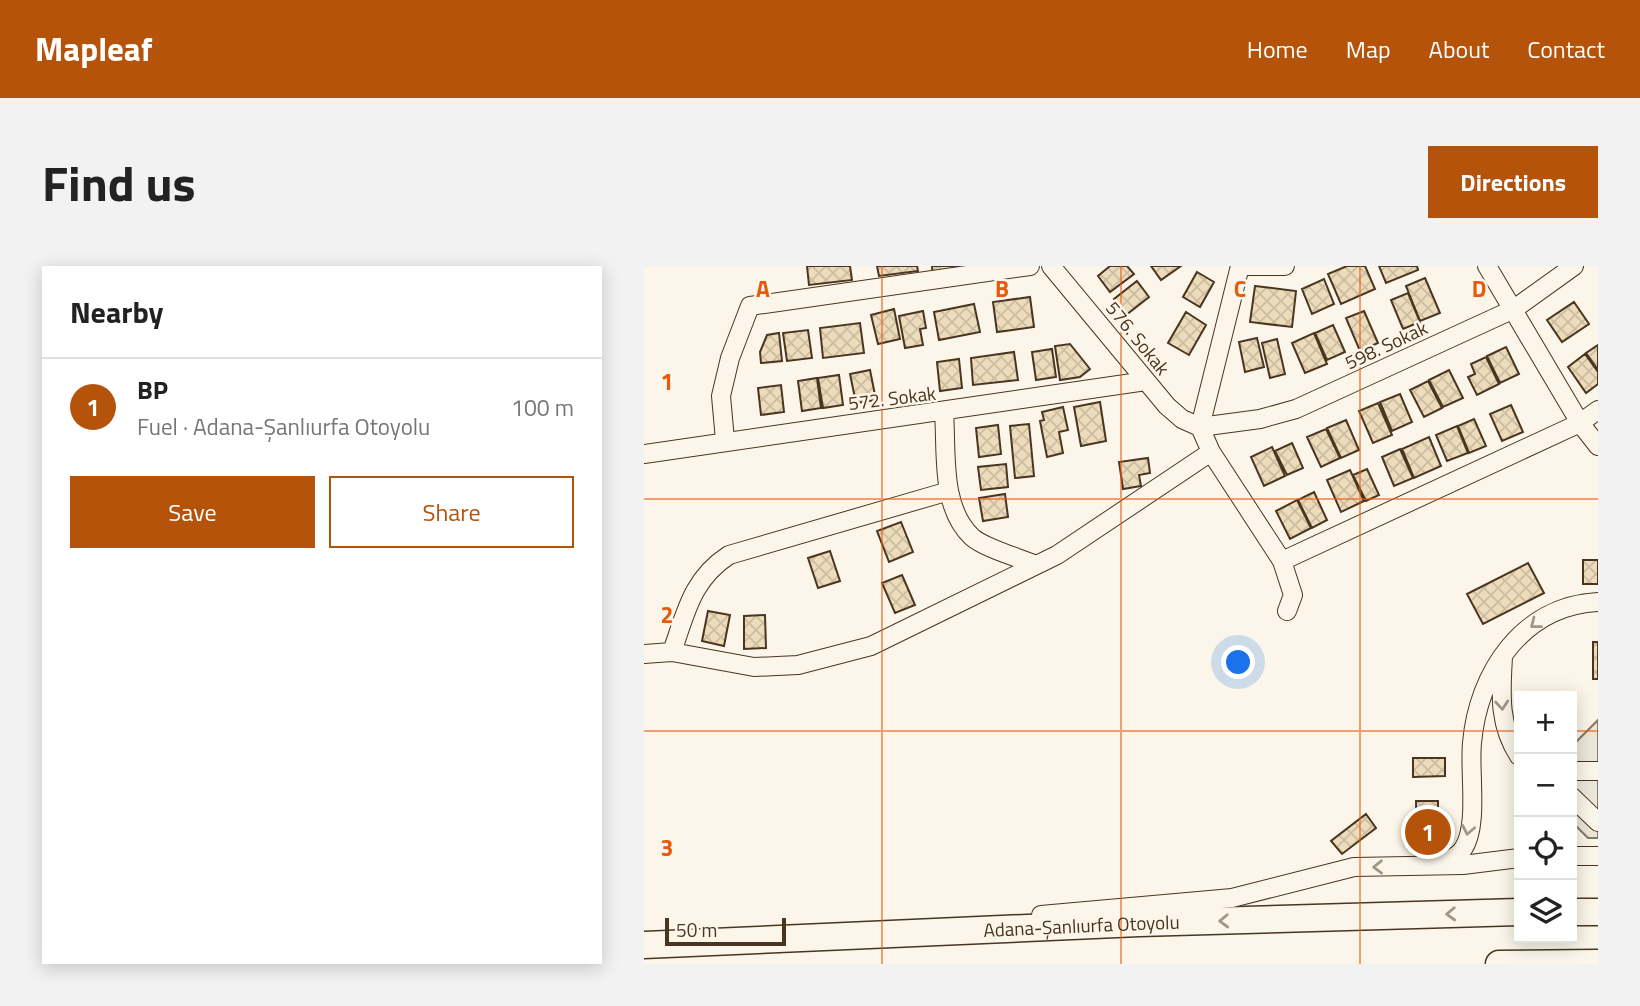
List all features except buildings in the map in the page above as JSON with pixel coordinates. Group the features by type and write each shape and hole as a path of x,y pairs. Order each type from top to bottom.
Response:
{"highway":[{"name":"Adana-Şanlıurfa Otoyolu","path":"644,945 794,937 1514,912"},
{"path":"1577,912 1598,912"},
{"path":"1499,964 1598,963"}],"street":[{"path":"726,440 720,396 730,358 750,306 1030,266"},
{"name":"576. Sokak","path":"1051,266 1146,382 1175,412 1200,427"},
{"path":"1284,266 1243,266 1200,427 1211,452 1282,561 1293,595 1287,611"},
{"path":"1487,266 1580,423 1598,446"},
{"name":"598. Sokak","path":"1200,427 1260,419 1296,409 1514,310 1574,266"},
{"name":"572. Sokak","path":"644,454 726,440 944,413 1146,382"},
{"path":"1282,561 1580,423 1598,410"},
{"path":"944,413 949,492 957,516 972,538 1036,565"},
{"path":"644,654 672,652 754,667 799,665 871,646 1057,555 1211,452"},
{"path":"672,652 697,584 712,566 729,555 949,492"},
{"path":"1440,865 1463,850 1470,828 1472,742 1485,683 1503,650 1541,618 1579,603 1598,602"},
{"path":"1503,650 1500,704 1507,736 1518,754"},
{"path":"1577,771 1598,771"},
{"path":"1577,802 1598,822"},
{"path":"1577,856 1598,856"},
{"path":"794,937 1232,898 1354,867 1440,865 1514,858"}],"shaded area":[{"path":"1598,720 1598,838 1588,838 1577,827 1577,741"}],"place":[{"name":"BP","path":"1428,832"}]}
